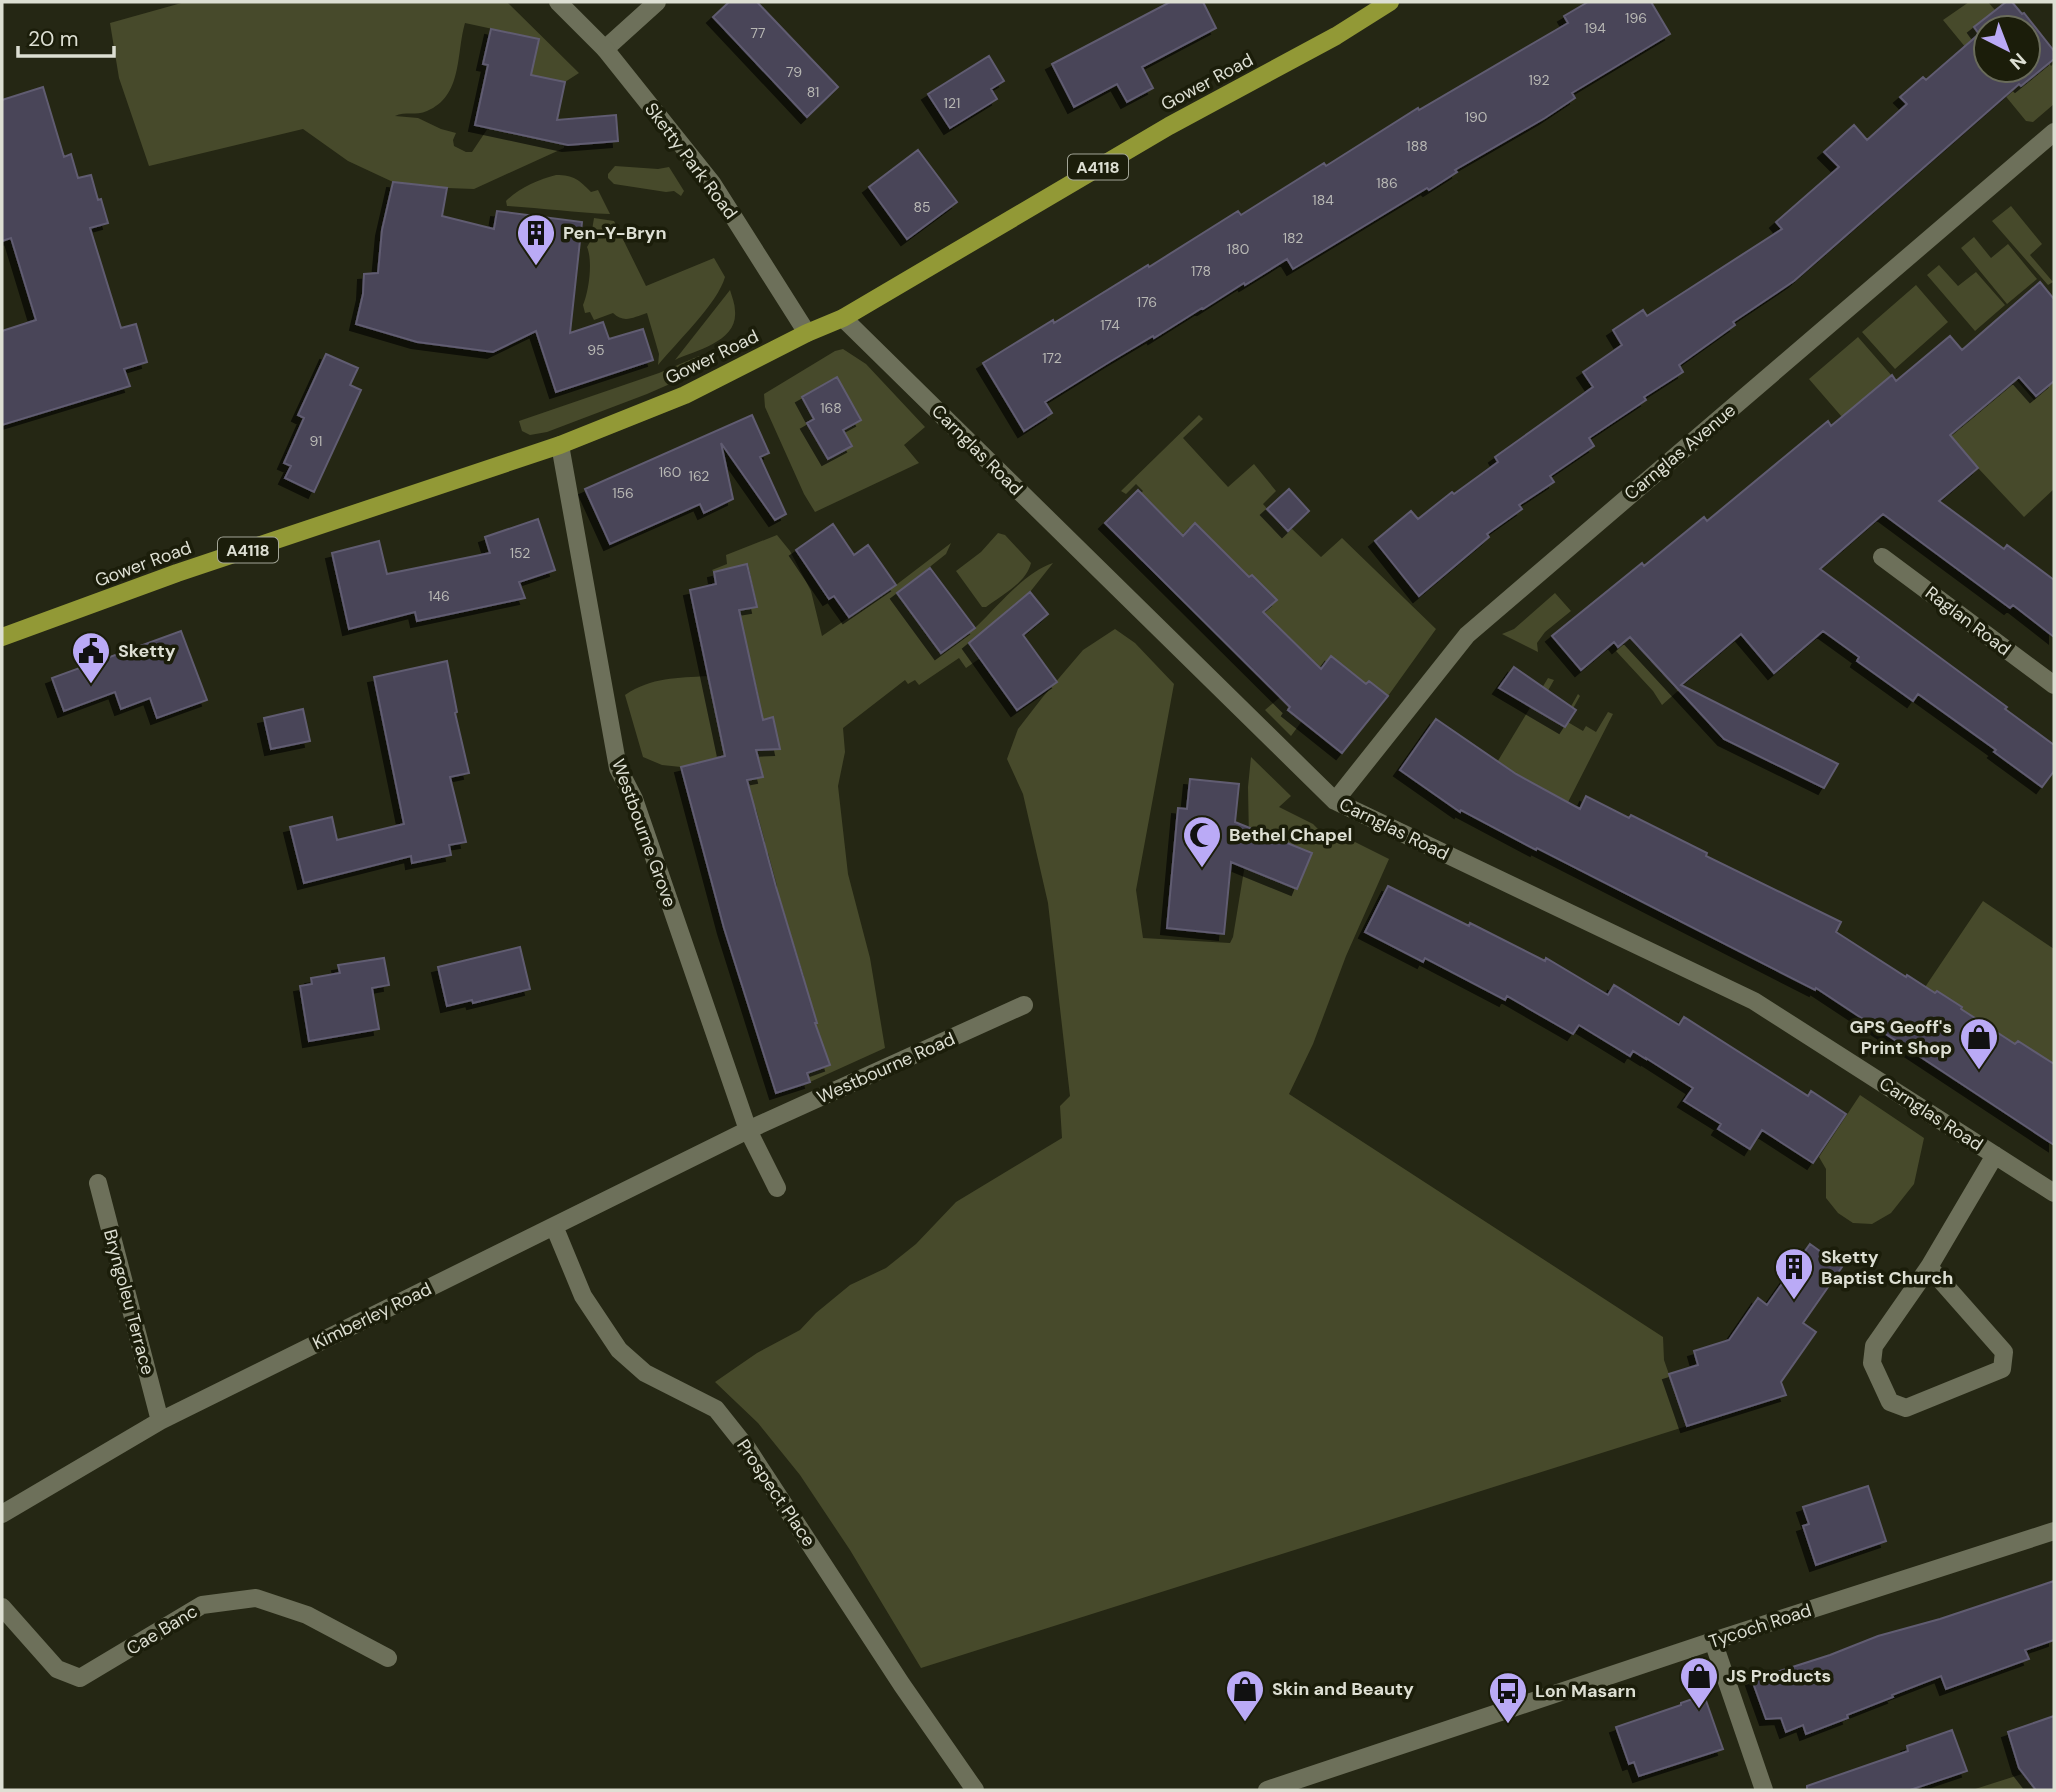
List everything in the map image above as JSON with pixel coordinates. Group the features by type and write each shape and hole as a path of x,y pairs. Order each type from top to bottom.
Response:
{"main road":[{"name":"Gower Road","path":"2,637 177,573 560,445 685,395 807,333 843,318 1157,133 1336,36 1390,2"}],"street":[{"name":"Sketty Park Road","path":"558,2 605,49 712,183 807,333"},
{"path":"605,49 657,2"},
{"name":"Carnglas Avenue","path":"1335,801 1467,635 2054,132"},
{"name":"Carnglas Road","path":"843,318 1335,801 1754,1001 2054,1193"},
{"name":"Westbourne Grove","path":"560,445 618,768 634,799 748,1130 777,1188"},
{"name":"Raglan Road","path":"1882,557 2054,685"},
{"name":"Westbourne Road","path":"748,1130 1024,1005"},
{"name":"Kimberley Road","path":"2,1514 160,1421 748,1130"},
{"path":"1929,1267 2004,1352 2002,1370 1906,1408 1890,1402 1872,1363 1874,1346 1929,1267 1994,1155"},
{"name":"Bryngoleu Terrace","path":"98,1183 160,1421"},
{"name":"Prospect Place","path":"554,1226 583,1296 618,1350 645,1373 716,1409 747,1448 902,1685 975,1790"},
{"name":"Tycoch Road","path":"1267,1790 1713,1641 2054,1531"},
{"name":"Cae Banc","path":"2,1606 57,1669 80,1678 202,1605 256,1598 307,1615 387,1658"},
{"path":"1713,1641 1764,1790"}],"green space":[{"path":"185,2 507,2 579,73 565,82 531,75 538,39 465,23 456,73 447,95 427,111 395,116 418,118 456,133 454,146 466,152 472,152 488,128 564,142 564,148 474,189 393,182 348,161 303,129 149,166 119,78 110,23"},
{"path":"1969,2 1988,2 1995,10 1990,14 1972,14 1972,55 1943,20"},
{"path":"2049,63 2051,66 2054,63 2054,104 2033,122 2026,121 1996,84 2042,84 2042,69"},
{"path":"615,166 658,169 669,167 684,191 681,196 674,191 614,184 608,174"},
{"path":"556,175 576,179 591,192 598,190 610,214 507,206 506,201 523,188"},
{"path":"2011,206 2042,244 2030,255 2053,282 2048,285 1992,221"},
{"path":"594,218 614,221 646,286 714,258 725,277 714,299 658,365 659,354 647,313 625,319 613,313 594,320 590,312 585,313 583,305 590,268 587,247"},
{"path":"1974,237 1991,258 2008,244 2037,279 2007,304 1961,248"},
{"path":"1939,265 1958,286 1976,272 2005,305 1975,331 1927,275"},
{"path":"1916,285 1948,322 1895,369 1862,332"},
{"path":"730,290 735,311 730,330 714,343 675,360"},
{"path":"1858,337 1892,376 1842,417 1809,379"},
{"path":"843,349 866,364 925,427 904,445 919,463 815,512 804,494 765,407 764,394 835,351","holes":["837,378 861,420 843,430 852,446 828,459 807,423 814,419 802,397"]},
{"path":"699,356 710,358 711,366 547,432 530,435 522,431 519,421 659,373"},
{"path":"2014,377 2034,400 2054,381 2054,489 2024,517 1978,468 1886,511 1856,537 1838,517 1808,544 1826,564 1735,639 1717,619 1687,645 1705,665 1692,677 1674,657 1679,690 1662,705 1653,691 1616,651 1673,602 1925,405 1951,435 1999,394"},
{"path":"1199,415 1203,419 1183,438 1228,487 1254,464 1276,491 1263,504 1287,531 1291,528 1321,557 1342,538 1436,629 1388,696 1369,681 1356,695 1347,669 1331,656 1288,710 1302,721 1291,736 1265,710 1286,692 1260,615 1276,599 1252,575 1234,592 1242,570 1228,556 1215,567 1218,546 1196,523 1180,539 1176,529 1141,493 1143,491 1136,484 1126,494 1121,491"},
{"path":"998,533 1005,535 1031,563 1019,583 986,607 982,607 956,571 981,552"},
{"path":"777,535 790,551 811,591 822,636 951,543 946,554 897,593 941,652 973,630 1012,590 1032,574 1053,563 1030,592 1021,630 966,668 959,658 919,685 915,680 908,684 905,680 843,728 845,752 838,786 848,874 870,958 885,1048 810,1082 807,1073 829,1065 819,1033 798,1040 794,1030 817,1022 807,989 781,984 804,977 794,945 766,939 790,932 780,899 753,893 777,886 768,853 743,860 740,849 765,842 756,809 731,815 734,802 752,797 748,780 763,777 715,758 681,767 662,765 643,757 625,695 655,682 708,676 726,752 779,749 773,717 745,725 759,699 739,610 757,606 748,564 714,572 712,570 727,564 726,555"},
{"path":"1555,593 1571,611 1545,632 1537,643 1538,652 1502,634 1514,629"},
{"path":"1115,629 1135,643 1174,684 1136,890 1143,938 1230,943 1249,840 1248,787 1251,757 1291,796 1279,807 1313,824 1320,831 1355,842 1389,859 1346,956 1313,1044 1289,1094 1663,1337 1664,1360 1687,1426 921,1668 850,1550 800,1475 758,1423 715,1382 757,1353 800,1330 850,1285 886,1268 916,1244 956,1202 1062,1138 1060,1106 1070,1096 1048,903 1023,794 1007,759 1018,729 1083,650","holes":["1270,836 1312,854 1297,889 1255,872"]},
{"path":"1548,678 1554,680 1537,710 1561,724 1578,694 1580,696 1566,721 1583,731 1586,726 1596,732 1608,712 1613,714 1564,810 1563,799 1500,765 1490,774"},
{"path":"1983,901 2054,949 2054,1097 2045,1091 2030,1049 2017,1041 2004,1061 1950,1026 1962,1008 1951,1000 1925,1008 1915,1002"},
{"path":"1860,1095 1924,1138 1914,1184 1891,1213 1872,1224 1853,1223 1838,1213 1826,1198 1826,1169 1819,1157"},
{"path":"2022,1774 2036,1790 1972,1790"}],"building":[{"path":"729,2 757,2 838,87 807,117 713,17"},
{"path":"1170,2 1203,2 1216,28 1142,67 1153,88 1127,102 1117,84 1074,107 1052,64"},
{"path":"1588,2 1651,2 1670,34 1572,93 1575,98 1455,170 1457,172 1429,190 1427,188 1293,269 1287,259 1111,361 1045,402 1052,413 1024,431 983,363 1148,265 1149,267 1238,211 1241,215 1324,163 1326,166 1418,108 1419,110 1568,23 1564,16"},
{"path":"2006,2 2012,2 2022,14 1991,14"},
{"path":"491,29 539,39 531,75 565,82 557,120 616,115 618,141 568,145 475,125 488,65 483,64"},
{"path":"2042,36 2054,51 2054,59 2042,69"},
{"path":"1972,40 1972,84 2019,84 1794,281 1733,322 1735,325 1679,365 1683,372 1589,438 1594,446 1550,476 1554,482 1519,505 1522,509 1487,534 1489,537 1419,596 1375,541 1411,511 1418,519 1452,492 1454,494 1498,462 1495,457 1593,387 1583,372 1622,345 1613,330 1643,310 1647,316 1782,229 1776,222 1839,167 1824,152 1854,125 1867,140 1907,104 1900,97 1923,77 1926,80"},
{"path":"989,56 1004,81 991,89 997,99 950,128 928,94"},
{"path":"43,87 64,157 71,154 78,178 91,175 98,200 101,199 108,223 90,228 121,328 136,324 147,362 124,369 130,386 2,425 2,331 36,320 11,238 2,241 2,100"},
{"path":"918,150 957,202 907,239 869,187"},
{"name":"Pen-Y-Bryn","path":"393,182 447,188 442,216 494,229 497,211 582,222 570,333 603,322 609,339 643,329 653,360 556,392 536,331 493,352 417,342 356,324 363,294 364,274 378,273 382,230"},
{"path":"2040,282 2054,299 2054,381 2036,396 2019,377 1950,435 1978,468 1939,501 2004,549 2007,545 2054,580 2054,637 2013,605 2010,608 1883,514 1820,569 2007,707 2005,709 2054,745 2054,771 2042,787 1918,694 1913,701 1857,661 1859,657 1823,631 1774,673 1741,634 1681,685 1838,764 1824,788 1724,739 1630,637 1618,647 1614,642 1581,670 1552,636 1704,517 1707,521 1828,421 1831,426 1892,375 1896,381 1950,336 1962,350"},
{"path":"326,354 358,368 350,385 361,390 314,492 285,478 291,466 284,463 304,418 298,415"},
{"path":"837,377 861,420 843,430 852,446 828,459 807,423 814,419 802,397"},
{"path":"752,415 769,453 760,457 786,514 775,520 721,443 733,499 704,513 700,504 610,544 585,489"},
{"path":"1289,489 1309,511 1288,531 1267,509"},
{"path":"1138,490 1183,536 1195,523 1249,577 1252,575 1277,600 1263,612 1321,669 1331,656 1366,684 1369,681 1388,696 1342,753 1288,710 1290,707 1105,523"},
{"path":"538,519 555,570 519,582 525,598 417,621 415,612 349,629 332,553 379,541 387,574 490,553 485,537"},
{"path":"833,524 854,555 868,545 896,585 849,617 834,596 829,599 796,550"},
{"path":"747,564 757,607 739,610 763,720 773,717 780,749 756,750 763,777 747,780 815,1023 830,1065 807,1073 810,1082 776,1093 724,928 681,767 725,756 690,590 716,584 714,572"},
{"path":"930,568 975,628 941,653 897,593"},
{"path":"1030,592 1048,614 1023,635 1057,682 1017,710 969,643"},
{"path":"181,631 207,700 157,718 150,698 121,709 115,692 64,711 52,678"},
{"path":"447,661 457,712 455,713 469,773 450,777 466,842 449,845 451,855 412,863 411,856 304,883 290,827 332,817 337,840 404,824 374,677"},
{"path":"1514,667 1576,710 1565,727 1499,688"},
{"path":"303,709 310,741 271,749 264,718"},
{"path":"1436,719 1516,774 1580,809 1586,796 1629,818 1631,815 1707,853 1706,856 1841,922 1836,932 1906,977 1907,975 1935,993 1937,991 2015,1044 2018,1041 2054,1064 2054,1145 1816,988 1815,990 1461,810 1460,812 1400,770"},
{"name":"Bethel Chapel","path":"1190,779 1239,784 1235,822 1312,853 1297,889 1231,862 1224,934 1167,928 1178,808 1187,809"},
{"path":"1388,886 1545,961 1546,958 1608,995 1614,985 1679,1025 1684,1017 1808,1096 1811,1091 1846,1114 1813,1163 1762,1130 1750,1149 1718,1129 1721,1124 1684,1101 1693,1088 1646,1058 1633,1051 1630,1056 1579,1025 1573,1034 1507,996 1505,1000 1425,958 1423,962 1365,932"},
{"path":"520,947 530,989 473,1003 472,1000 447,1006 438,967"},
{"path":"384,958 389,985 372,988 379,1029 309,1041 300,986 312,984 311,978 340,973 338,965"},
{"path":"1810,1244 1842,1267 1803,1323 1816,1332 1781,1382 1786,1395 1687,1426 1669,1374 1698,1365 1694,1351 1729,1340 1758,1298 1767,1305"},
{"path":"1868,1486 1886,1541 1816,1565 1803,1526 1809,1524 1803,1507"},
{"path":"2054,1581 2054,1640 2025,1650 2029,1659 1946,1689 1941,1676 1806,1734 1803,1725 1786,1732 1781,1718 1766,1719 1752,1680 1830,1655 1878,1636 1940,1619"},
{"path":"1704,1695 1723,1749 1639,1776 1634,1762 1629,1764 1616,1727"},
{"path":"2054,1716 2054,1790 2036,1790 2019,1768 2008,1732"},
{"path":"1952,1730 1967,1771 1910,1790 1807,1790 1807,1786 1908,1751 1907,1746"}],"place":[{"name":"Pen-Y-Bryn","path":"536,267"},
{"name":"Sketty","path":"91,685"},
{"name":"Bethel Chapel","path":"1202,869"},
{"name":"GPS Geoff's Print Shop","path":"1979,1071"},
{"name":"Sketty Baptist Church","path":"1794,1301"},
{"name":"JS Products","path":"1699,1710"},
{"name":"Skin and Beauty","path":"1245,1723"},
{"name":"Lon Masarn","path":"1508,1725"}]}
